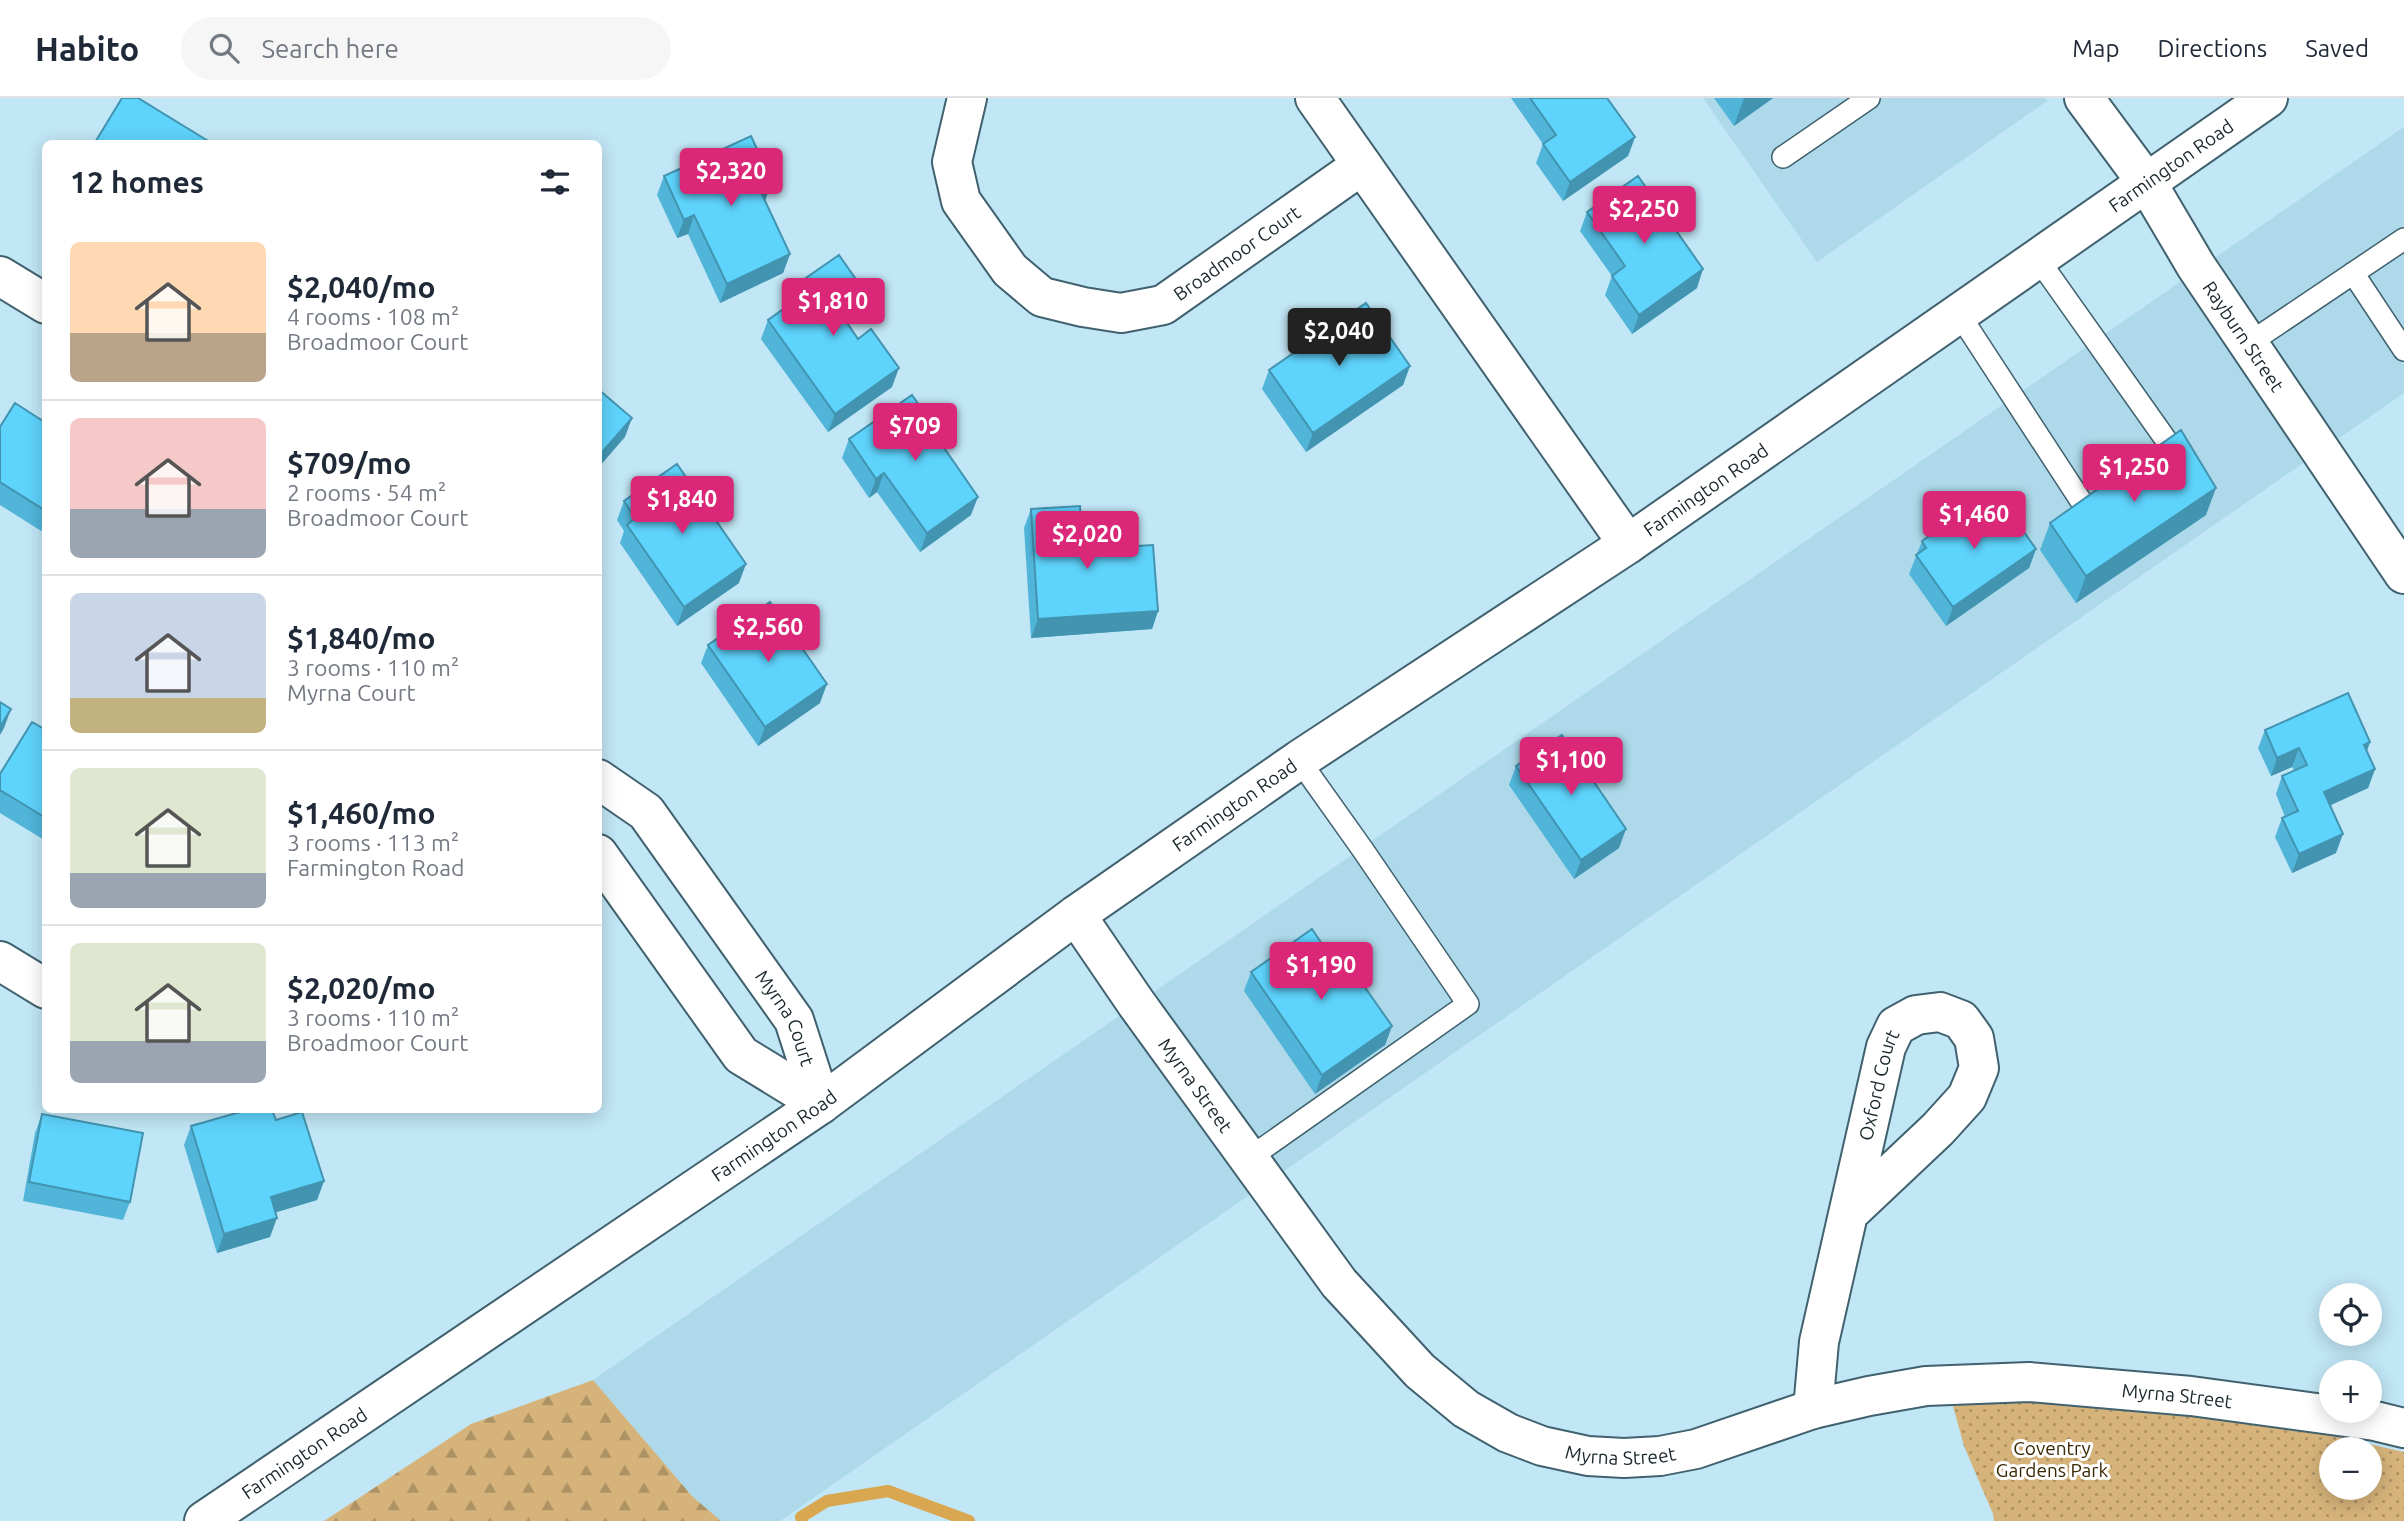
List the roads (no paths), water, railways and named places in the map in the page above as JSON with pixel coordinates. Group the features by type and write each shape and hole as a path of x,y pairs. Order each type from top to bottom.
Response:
{"street":[{"name":"Broadmoor Court","path":"967,98 953,162 961,201 1010,271 1042,297 1083,307 1121,313 1163,305 1362,164"},
{"path":"1315,98 1628,544"},
{"name":"Rayburn Street","path":"2084,98 2147,183 2196,266 2404,574"},
{"name":"Farmington Road","path":"204,1521 821,1104 1076,915 1299,760 1628,544 2269,98"},
{"path":"0,276 42,302"},
{"name":"Myrna Court","path":"602,782 646,812 794,1020 821,1104"},
{"name":"Myrna Court","path":"602,859 741,1055 821,1104"},
{"name":"Myrna Street","path":"1076,915 1136,1003 1339,1283 1420,1371 1466,1409 1508,1433 1542,1446 1588,1456 1660,1456 1696,1449 1813,1409 1869,1395 1926,1386 2029,1382 2191,1395 2375,1420 2404,1428"},
{"path":"0,961 42,987"},
{"name":"Oxford Court","path":"1813,1409 1819,1342 1886,1046 1896,1026 1916,1015 1940,1012 1961,1020 1973,1038 1979,1068 1967,1097 1938,1129 1850,1212"}],"lane":[{"path":"1783,157 1869,98"},
{"path":"2248,344 2404,239"},
{"path":"2038,259 2176,454"},
{"path":"2353,274 2404,350"},
{"path":"1959,314 2082,504"},
{"path":"1248,1159 1468,1004 1299,760"}],"waterway":[{"path":"802,1521 801,1517 827,1501 888,1491 969,1521"}],"park label":[{"name":"Coventry Gardens Park","path":"2052,1459"}]}
